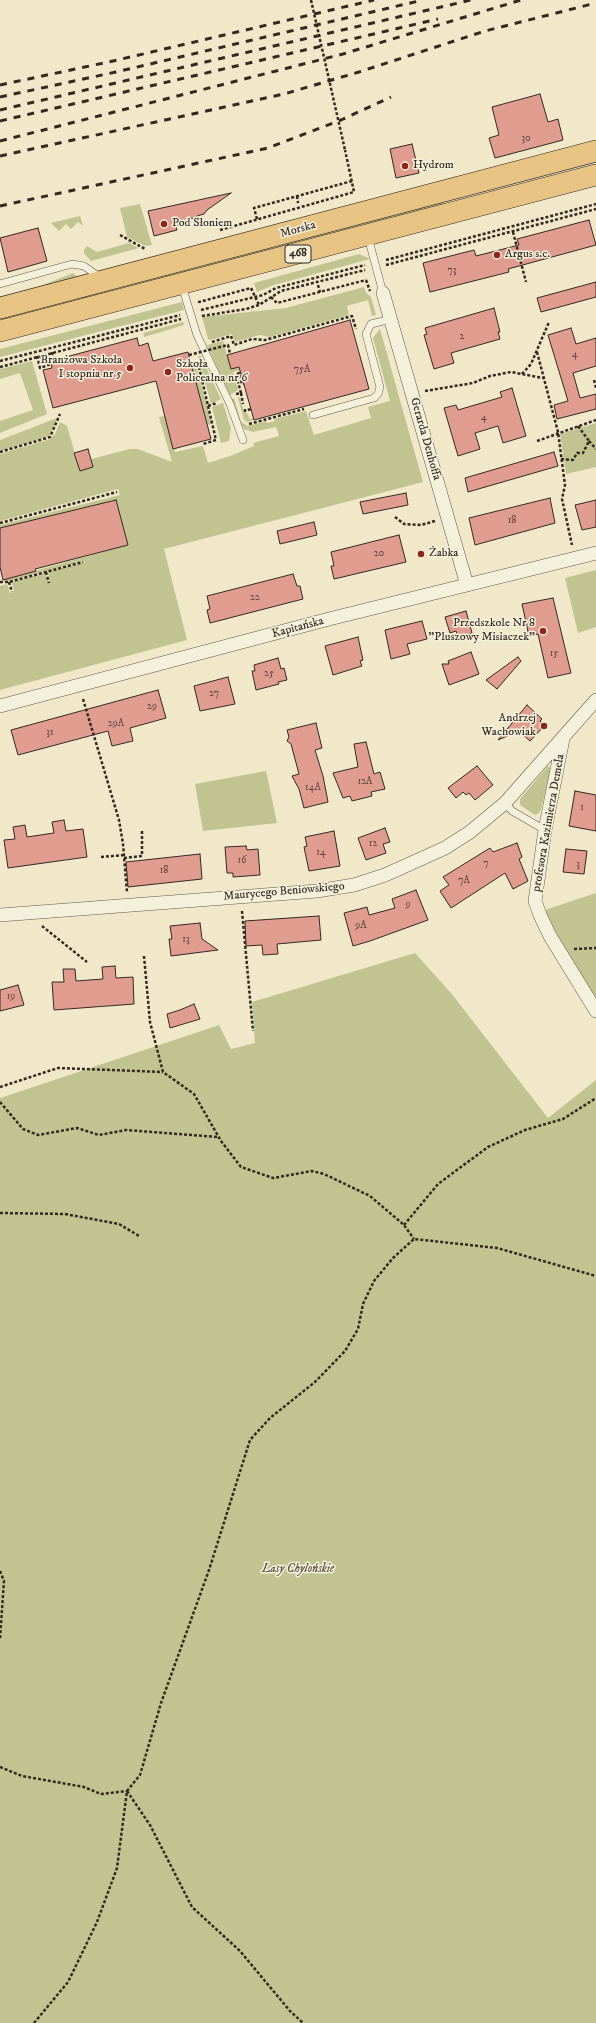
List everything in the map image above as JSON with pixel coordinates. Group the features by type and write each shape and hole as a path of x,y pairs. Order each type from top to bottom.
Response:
{"main road":[{"name":"Morska","path":"0,308 596,151"},
{"name":"Morska","path":"0,332 596,175"}],"street":[{"name":"Gerarda Denhoffa","path":"383,293 467,585"},
{"name":"Kapitańska","path":"0,706 596,553"},
{"name":"Maurycego Beniowskiego","path":"0,915 336,889 385,875 445,848 470,832 505,803 563,740 596,700"},
{"name":"profesora Kazimierza Demela","path":"563,740 545,830 535,901 540,915 558,949 596,1011"}],"lane":[{"path":"367,235 383,293"},
{"path":"0,284 72,264 84,266 104,281"},
{"path":"181,284 197,335 230,404 243,440"},
{"path":"313,415 374,398 378,394 380,387 366,334 371,324 391,319"},
{"path":"505,803 512,811 545,830"}],"path":[{"path":"213,232 354,192 311,0"},
{"path":"257,219 254,208 352,181"},
{"path":"297,196 298,203"},
{"path":"0,361 190,314 246,309 259,304 281,291 366,270 375,265 596,204"},
{"path":"0,366 255,297 276,288 513,232 596,209"},
{"path":"513,232 526,282"},
{"path":"120,235 145,250"},
{"path":"366,270 368,287"},
{"path":"271,297 277,303 366,280"},
{"path":"318,285 320,292"},
{"path":"200,305 199,302 251,288 259,304"},
{"path":"207,341 210,342 231,336 234,345 252,339 265,340 352,316 356,330"},
{"path":"522,374 531,364 549,322"},
{"path":"189,355 228,345 230,354"},
{"path":"194,347 196,355"},
{"path":"52,352 54,360"},
{"path":"537,352 558,432 565,485 562,499 573,550"},
{"path":"38,356 40,368 51,364"},
{"path":"198,362 216,440 203,444"},
{"path":"423,392 473,383 490,376 511,372 543,378"},
{"path":"244,384 242,384 239,373 236,375 245,411 251,409"},
{"path":"594,380 596,388"},
{"path":"236,394 241,393"},
{"path":"251,423 311,407"},
{"path":"0,452 50,437 60,414"},
{"path":"537,441 558,432 596,420"},
{"path":"578,426 596,449"},
{"path":"561,459 573,460 577,453 583,453 589,441"},
{"path":"0,523 117,492"},
{"path":"395,517 404,524 421,525 433,522"},
{"path":"0,582 9,582 83,562"},
{"path":"46,572 49,583"},
{"path":"9,582 12,592"},
{"path":"81,694 119,820 127,891"},
{"path":"100,857 142,856 142,830"},
{"path":"242,906 253,1032"},
{"path":"37,922 87,962"},
{"path":"558,949 596,948"},
{"path":"144,956 150,1022 164,1072"},
{"path":"0,1087 58,1068 164,1072 194,1094 218,1137 241,1167 273,1178 312,1171 324,1174 370,1196 404,1225 414,1239 497,1248 596,1276"},
{"path":"404,1225 438,1184 488,1147 525,1130 563,1119 596,1098"},
{"path":"0,1102 23,1129 38,1135 77,1128 100,1135 126,1130 218,1137"},
{"path":"0,1213 65,1214 119,1224 139,1236"},
{"path":"34,2023 68,1982 97,1922 117,1868 127,1790 140,1775 161,1703 209,1570 250,1440 270,1418 315,1382 345,1351 358,1329 363,1304 374,1281 393,1258 414,1239"},
{"path":"0,1571 4,1581 0,1639"},
{"path":"0,1767 22,1776 84,1787 101,1794 127,1790"},
{"path":"127,1790 150,1825 192,1907 240,1951 290,2011 303,2023"}],"green space":[{"path":"443,201 444,206 0,323 0,317"},
{"path":"140,204 152,245 145,246 127,237 120,208"},
{"path":"80,216 83,226 78,222 71,229 66,224 59,231 51,223"},
{"path":"129,243 139,248 91,261 84,253 87,246 97,252"},
{"path":"359,254 370,259 274,285 257,292 254,283"},
{"path":"73,273 78,277 0,301 0,297 38,287"},
{"path":"364,287 366,293 371,297 376,315 372,316 368,300 347,306 349,315 270,337 260,335 235,342 232,334 210,340 208,339 202,317 286,308"},
{"path":"182,302 184,310 0,357 0,349"},
{"path":"183,322 184,325 144,337 143,333"},
{"path":"380,329 423,482 164,549 187,640 0,690 0,586 7,584 10,593 14,592 12,582 45,573 50,583 48,572 85,561 6,582 3,580 127,545 116,500 0,528 0,525 120,495 118,489 0,521 0,454 50,439 55,434 60,422 67,426 80,471 93,467 91,459 130,449 138,449 172,462 159,417 165,416 175,452 203,446 208,463 254,446 253,443 279,436 276,427 253,432 244,429 231,399 234,398 241,422 248,426 266,421 267,423 275,421 274,419 306,411 314,435 371,418 368,407 390,401 373,338"},
{"path":"223,341 231,369 239,367 240,370 233,372 238,390 230,395 207,345"},
{"path":"198,356 201,356 221,399 211,404"},
{"path":"32,361 47,414 0,433 0,421 33,410 20,373 0,379 0,369"},
{"path":"195,362 212,424 207,425 191,363"},
{"path":"240,397 244,413 247,413 250,419 253,418 254,420 247,422 244,420 238,398"},
{"path":"223,403 231,429 229,441 221,443 212,407"},
{"path":"57,418 49,436 0,451 0,440"},
{"path":"596,423 596,467 566,474 560,434"},
{"path":"596,570 596,627 578,633 565,578"},
{"path":"548,766 551,769 541,809 539,813 535,815 520,805 520,799"},
{"path":"266,771 277,823 203,831 195,784"},
{"path":"596,893 596,1013 545,910"},
{"name":"Lasy Chylońskie","path":"415,953 451,993 548,1118 596,1080 596,2023 0,2023 0,1098 219,1025 231,1049 255,1043 252,1002"}],"building":[{"path":"540,94 548,122 558,119 563,140 495,158 489,138 499,135 492,107"},
{"name":"Hydrom","path":"412,144 419,173 396,178 390,149"},
{"path":"231,193 207,210 204,214 197,216 194,219 191,218 186,223 176,226 177,230 154,236 148,211"},
{"path":"589,220 596,245 508,269 509,272 430,292 423,263 474,250 476,256 519,245 517,239"},
{"path":"38,228 47,261 8,272 0,238"},
{"path":"596,282 596,297 541,312 537,298"},
{"path":"494,308 500,332 498,332 500,339 451,353 454,363 434,369 424,335 427,334 425,328"},
{"path":"350,320 369,389 254,420 239,367 231,369 227,355"},
{"path":"571,328 576,344 596,338 596,366 573,373 580,398 596,394 596,409 557,419 554,405 568,401 548,335"},
{"path":"137,338 139,346 148,343 153,361 188,352 211,439 173,449 156,381 53,408 43,370 52,368 51,361"},
{"path":"512,388 526,436 503,443 498,426 475,433 480,449 458,456 444,408 456,405 458,410 502,397 500,392"},
{"path":"88,449 93,467 80,471 74,453"},
{"path":"554,452 558,466 468,492 465,478"},
{"path":"406,493 408,505 363,514 360,502"},
{"path":"550,498 555,523 475,545 469,518"},
{"path":"116,500 128,545 35,569 36,571 3,580 0,567 0,528"},
{"path":"596,500 596,527 582,530 575,505"},
{"path":"314,522 317,535 280,544 277,531"},
{"path":"399,535 406,562 334,579 331,566 334,566 331,552"},
{"path":"293,574 297,586 300,586 303,599 210,623 207,610 210,609 207,596"},
{"path":"553,598 571,673 548,678 538,634 529,636 522,604"},
{"path":"466,611 472,633 458,637 456,631 450,633 445,617"},
{"path":"422,621 427,639 407,644 410,654 391,659 385,630"},
{"path":"358,637 363,660 360,661 362,666 333,675 325,646"},
{"path":"471,652 479,674 449,685 442,664 449,664 448,661"},
{"path":"518,657 521,661 497,689 486,680"},
{"path":"278,658 281,669 284,668 287,680 278,682 279,684 256,690 252,671 255,671 254,665"},
{"path":"228,677 235,704 200,711 194,686"},
{"path":"158,690 166,718 130,728 133,741 112,746 108,731 18,755 11,730"},
{"path":"527,705 542,719 540,721 545,725 530,741 519,731 498,740"},
{"path":"316,723 322,748 315,750 323,776 328,802 304,808 299,789 292,776 299,774 291,744 287,741 289,737 287,730"},
{"path":"366,742 374,774 380,772 385,789 371,792 372,796 352,801 350,796 343,798 333,773 358,767 354,744"},
{"path":"477,766 493,785 475,800 469,793 466,795 463,792 456,798 448,788"},
{"path":"575,791 596,795 596,831 569,826"},
{"path":"64,820 66,831 83,829 87,857 8,868 4,840 15,839 13,827 25,825 27,837 54,833 52,822"},
{"path":"385,828 390,842 383,844 386,853 366,860 358,838"},
{"path":"334,831 340,866 309,871 304,847 307,846 305,837"},
{"path":"517,843 522,857 519,859 528,881 513,889 505,873 451,908 440,891 449,885 443,877 490,848 493,852"},
{"path":"246,846 247,850 258,849 260,875 233,877 233,873 227,873 225,847"},
{"path":"566,849 587,851 584,874 563,872"},
{"path":"200,854 202,879 128,887 126,862"},
{"path":"416,890 428,920 353,946 344,913 367,907 369,915 395,908 392,899"},
{"path":"319,916 321,940 277,944 278,954 263,955 262,945 246,946 245,921"},
{"path":"200,923 202,939 218,950 171,956 169,939 172,939 170,926"},
{"path":"115,966 116,978 133,977 134,1004 54,1010 52,982 64,982 63,969 75,969 76,981 103,979 102,967"},
{"path":"18,985 24,1005 0,1011 0,990"},
{"path":"194,1004 200,1019 170,1028 167,1014"}],"railway":[{"path":"0,85 113,61 374,0"},
{"path":"0,97 116,72 423,0"},
{"path":"0,110 471,0"},
{"path":"0,141 343,54 521,0"},
{"path":"0,156 284,94 359,72 485,31 596,3"},
{"path":"0,121 438,19"},
{"path":"0,206 268,148 341,120 391,97"}],"place":[{"name":"Hydrom","path":"405,166"},
{"name":"Pod Słoniem","path":"164,224"},
{"name":"Argus s.c.","path":"497,255"},
{"name":"Branżowa Szkoła I stopnia nr 5","path":"130,368"},
{"name":"Szkoła Policealna nr 6","path":"168,372"},
{"name":"Żabka","path":"421,554"},
{"name":"Przedszkole Nr 8 \"Pluszowy Misiaczek\"","path":"543,631"},
{"name":"Andrzej Wachowiak","path":"544,726"}]}
